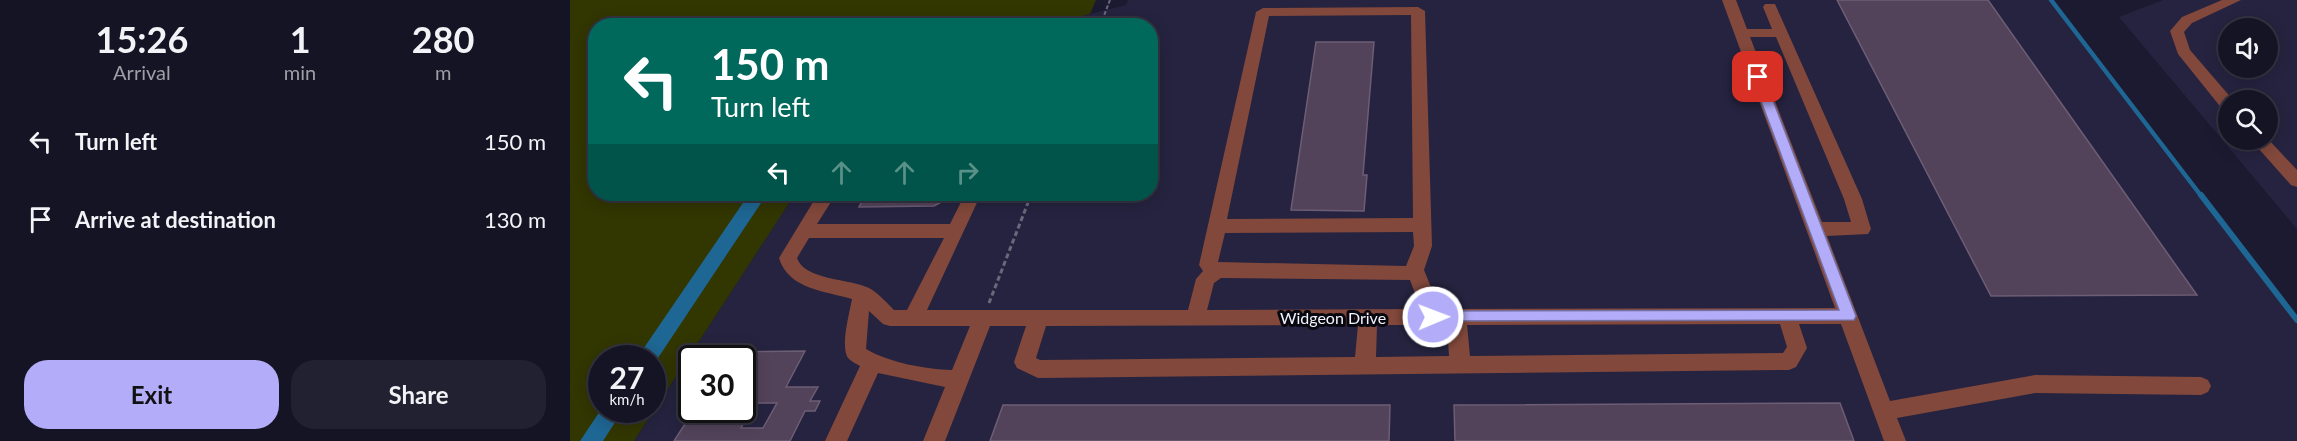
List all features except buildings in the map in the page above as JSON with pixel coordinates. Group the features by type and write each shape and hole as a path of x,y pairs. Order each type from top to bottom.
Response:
{"street":[{"path":"1729,0 1895,441"},
{"path":"2218,93 2183,51 2177,31 2187,20 2234,0"},
{"path":"1770,7 1853,199 1862,229 1815,229"},
{"path":"1413,273 1423,246 1418,11 1263,12 1208,265 1217,271 1413,273 1419,276 1433,317"},
{"path":"1742,33 1781,33"},
{"path":"2268,150 2297,181"},
{"path":"823,201 788,258 791,268 802,278 863,294 854,341 856,353 872,363 935,378 958,379"},
{"path":"913,318 970,201"},
{"path":"1216,226 1422,225"},
{"path":"804,231 956,231"},
{"path":"1195,318 1206,279 1217,271"},
{"name":"Widgeon Drive","path":"863,294 890,318 1848,316"},
{"path":"1039,318 1024,362 1038,369 1460,363 1789,362 1797,348 1786,316"},
{"path":"1365,364 1368,317"},
{"path":"1456,317 1460,363"},
{"path":"934,441 983,318"},
{"path":"836,441 872,363"},
{"path":"1884,411 2035,384 2201,386"}],"path":[{"path":"1103,18 1110,0"},
{"path":"983,318 1029,201"}],"shaded area":[{"path":"1128,0 2053,0 2297,320 2297,441 634,441 646,423 666,423 666,392 678,373 678,423 756,423 756,345 697,345 790,201 1158,201 1158,18 1075,18 1126,5"},
{"path":"2163,0 2297,0 2297,229 2231,150 2278,150 2278,90 2218,90 2218,135 2119,17"}],"green space":[{"path":"570,0 1096,0 1090,14 1074,18 588,18 588,201 790,201 697,345 678,345 678,373 666,392 666,345 588,345 588,423 646,423 634,441 570,441"}],"waterway":[{"path":"2051,0 2202,197"},
{"path":"2201,195 2297,320"},
{"path":"656,345 753,201"},
{"path":"591,441 603,423"}],"route":[{"path":"1433,317 1848,316 1758,77"}]}
